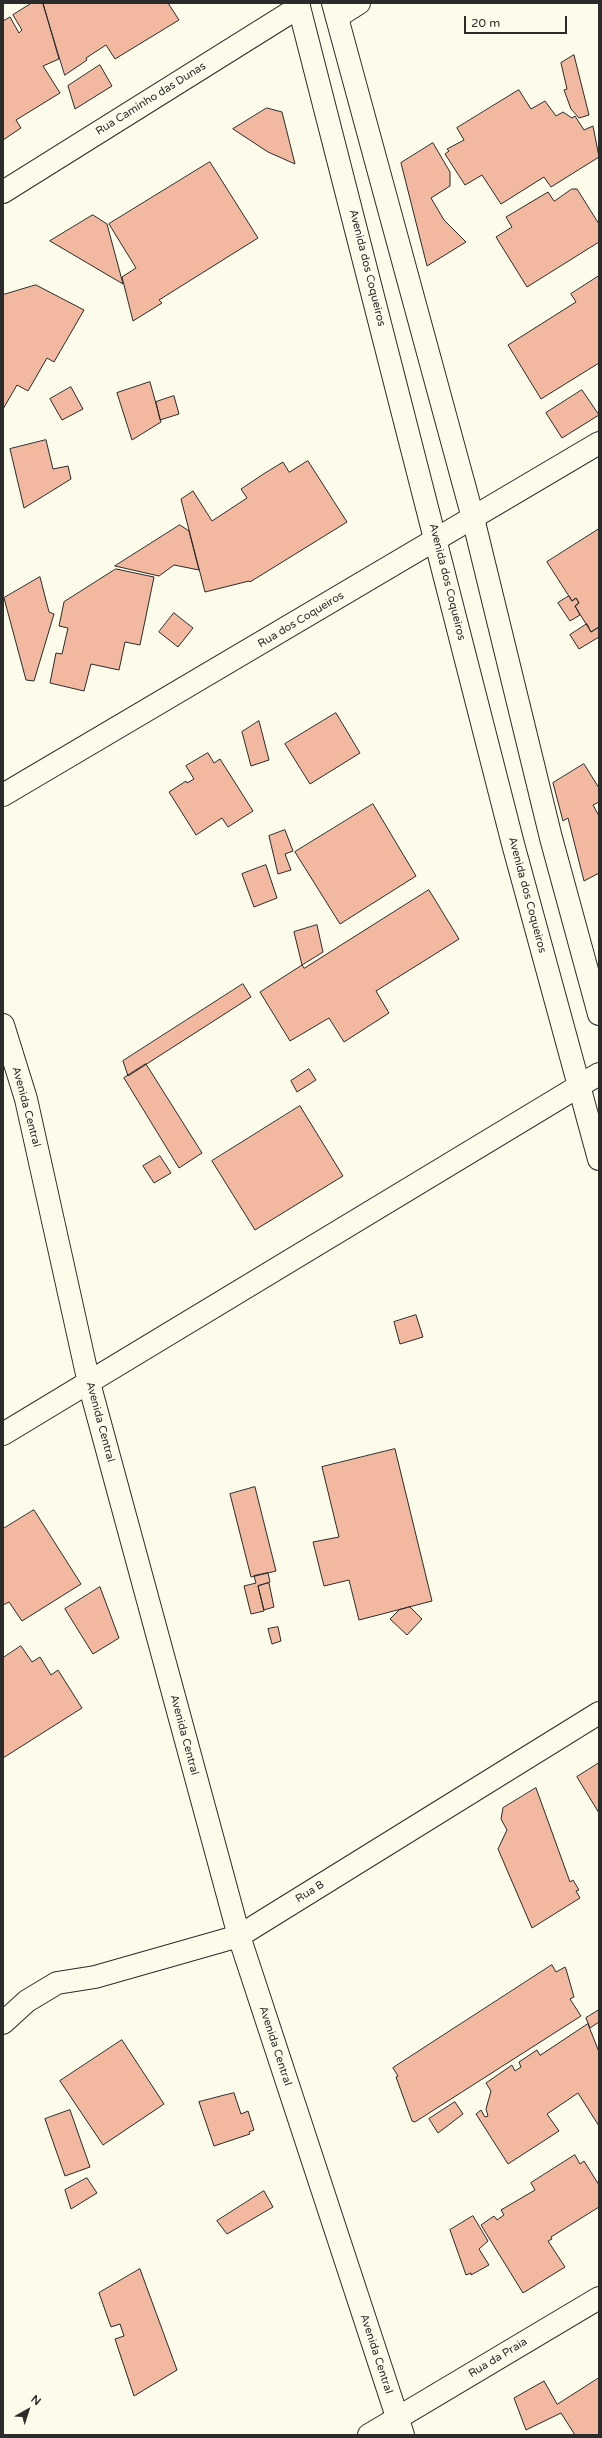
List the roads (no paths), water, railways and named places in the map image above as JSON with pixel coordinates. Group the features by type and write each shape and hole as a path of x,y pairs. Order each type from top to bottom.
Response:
{"street":[{"path":"359,3 335,10 473,518 551,838 599,1014"},
{"name":"Rua Caminho das Dunas","path":"3,192 299,5"},
{"name":"Avenida dos Coqueiros","path":"299,5 437,540 513,844 599,1159"},
{"name":"Rua dos Coqueiros","path":"3,795 599,443"},
{"name":"Avenida Central","path":"3,1025 26,1099 89,1383 239,1936 400,2427"},
{"path":"3,1434 599,1074"},
{"name":"Rua B","path":"3,2023 27,2001 57,1983 95,1977 239,1936 599,1713"},
{"name":"Rua da Praia","path":"369,2435 400,2427 599,2298"}]}
